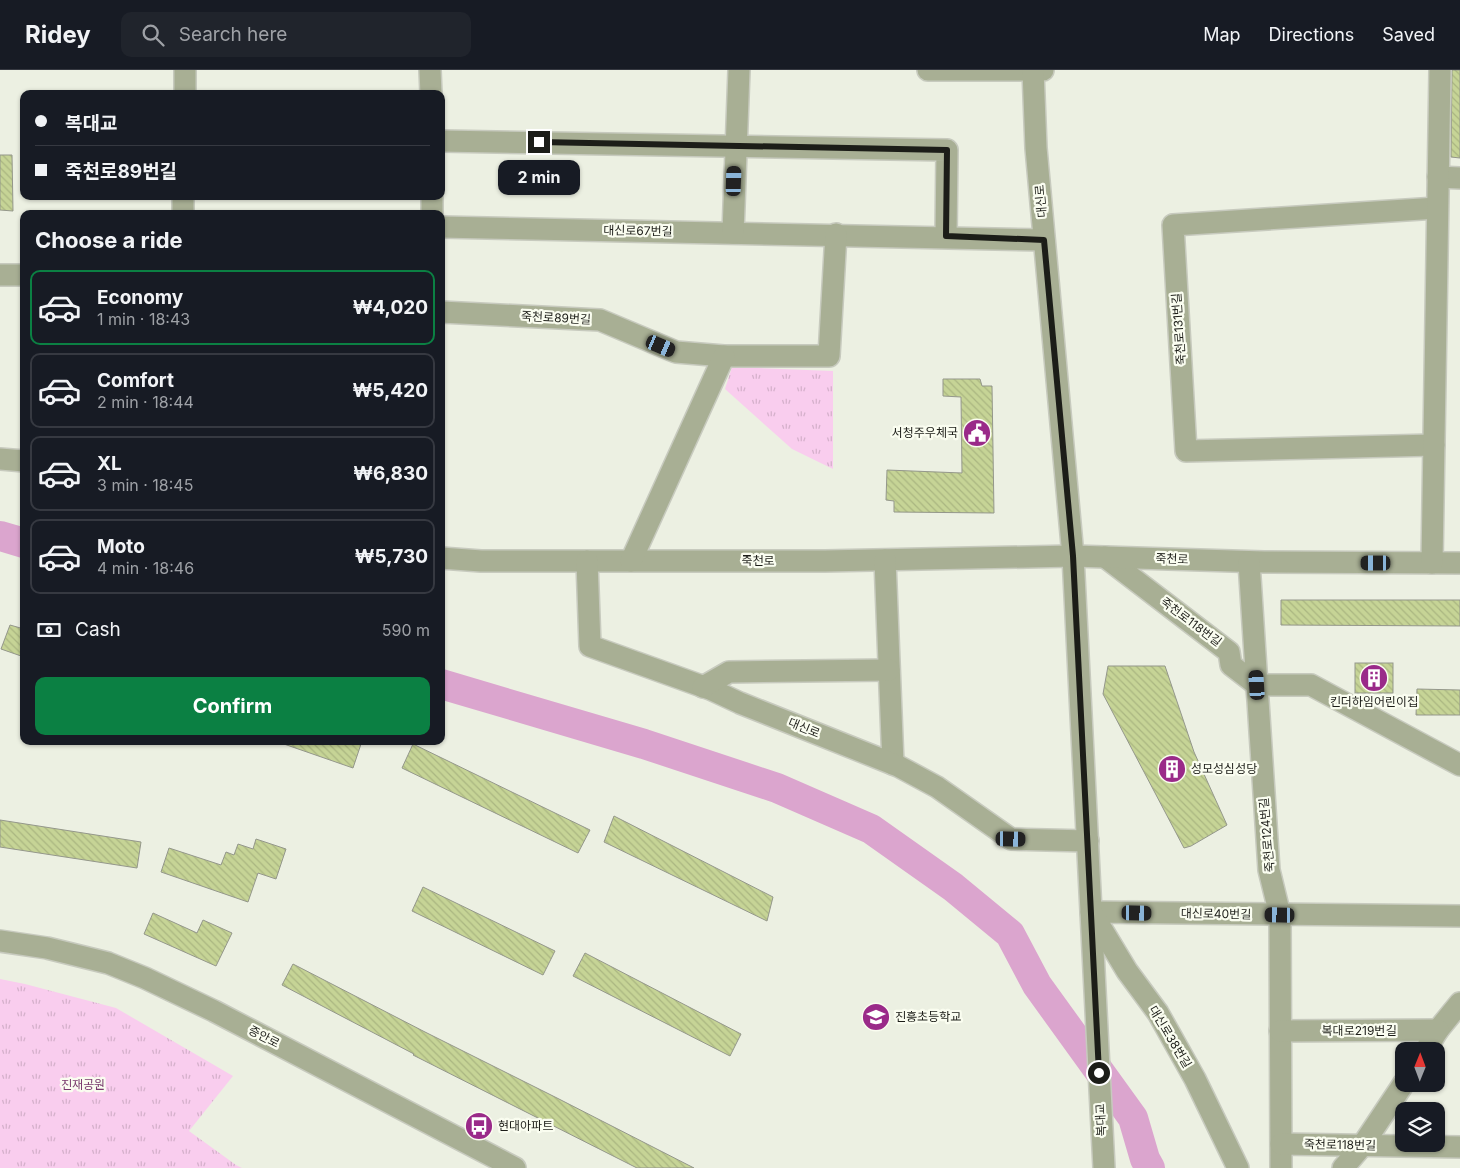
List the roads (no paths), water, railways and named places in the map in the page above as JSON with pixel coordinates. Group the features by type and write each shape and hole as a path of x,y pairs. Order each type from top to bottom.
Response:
{"street":[{"path":"185,70 185,90"},
{"path":"430,70 431,90"},
{"path":"733,232 739,70"},
{"path":"928,70 1036,70"},
{"name":"대신로","path":"1036,70 1036,148 1073,556 1091,917"},
{"path":"1432,563 1440,70"},
{"path":"445,141 947,150 946,236"},
{"path":"1438,177 1460,178"},
{"name":"죽천로131번길","path":"1434,445 1186,452 1173,226 1438,208"},
{"name":"대신로67번길","path":"445,227 946,236 1044,240"},
{"path":"631,561 724,356 829,356 836,234"},
{"path":"0,275 20,275"},
{"name":"죽천로89번길","path":"445,312 600,320 676,352 724,356"},
{"path":"0,459 20,461"},
{"name":"죽천로","path":"445,558 481,561 631,561 885,560 1073,556 1249,562 1460,563"},
{"name":"죽천로118번길","path":"1106,557 1229,652 1231,665 1257,685"},
{"path":"885,560 893,764"},
{"name":"대신로","path":"587,561 590,646 703,686 740,703 893,764 937,788 1011,839 1088,841"},
{"name":"죽천로124번길","path":"1249,562 1268,870 1280,915 1281,1168"},
{"path":"703,686 730,672 889,670"},
{"path":"1257,685 1311,685 1460,765"},
{"name":"대신로40번길","path":"1091,917 1460,916"},
{"name":"복대교","path":"1091,917 1104,1168"},
{"name":"대신로38번길","path":"1091,917 1158,1013 1195,1079 1238,1168"},
{"name":"증안로","path":"0,940 47,948 108,963 145,978 201,1004 504,1166"},
{"path":"1431,1042 1460,1003"},
{"name":"복대로219번길","path":"1280,1031 1438,1030 1460,1032"},
{"path":"1343,1168 1362,1146 1398,1092"},
{"name":"죽천로118번길","path":"1281,1144 1460,1147"}],"waterway":[{"path":"0,536 20,542"},
{"path":"445,685 644,744 777,788 871,829 953,887 1010,934 1037,985 1133,1118 1145,1159 1150,1168"}],"place":[{"name":"서청주우체국","path":"977,433"},
{"name":"킨더하임어린이집","path":"1374,678"},
{"name":"성모성심성당","path":"1172,769"},
{"name":"진흥초등학교","path":"876,1017"},
{"name":"현대아파트","path":"479,1126"}],"park label":[{"name":"진재공원","path":"83,1085"}]}
